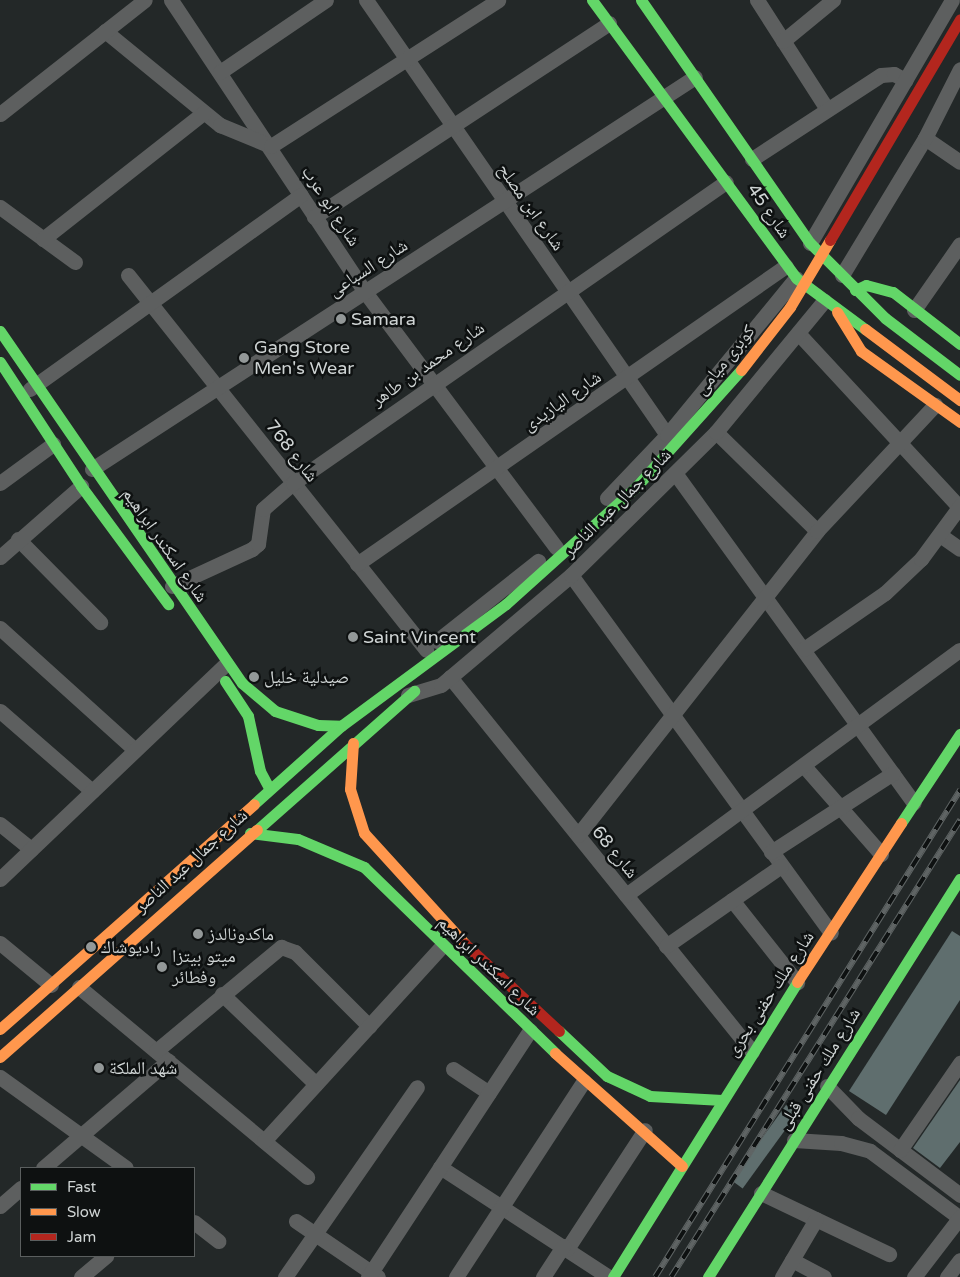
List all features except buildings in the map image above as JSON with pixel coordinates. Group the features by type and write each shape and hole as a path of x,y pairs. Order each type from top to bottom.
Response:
{"main road":[{"name":"شارع 45","path":"592,0 796,278 960,400"},
{"name":"شارع 45","path":"641,0 810,243 855,290 960,375"},
{"name":"كوبرى ميامى","path":"432,654 602,520 718,399 810,278 960,19"},
{"path":"930,98 958,62"},
{"name":"كوبرى ميامى","path":"446,672 642,495 726,405 798,314 837,256"},
{"path":"855,290 880,286 960,344"},
{"path":"830,305 861,351 960,422"},
{"name":"شارع اسكندر ابراهيم","path":"0,331 172,586 248,716 260,771 269,788"},
{"name":"شارع اسكندر ابراهيم","path":"0,362 81,486 176,615"},
{"name":"شارع اسكندر ابراهيم","path":"218,666 257,699 275,711 311,724 341,726"},
{"name":"شارع جمال عبد الناصر","path":"0,1029 341,726 404,690"},
{"name":"شارع جمال عبد الناصر","path":"0,1057 353,743 404,690"},
{"name":"شارع ملك حفنى بحرى","path":"613,1277 752,1051 960,734"},
{"name":"شارع اسكندر ابراهيم","path":"353,743 350,789 355,812 378,851 458,938 607,1076 650,1096 722,1100"},
{"name":"شارع اسكندر ابراهيم","path":"250,834 298,839 364,867 442,946 584,1082 645,1130 682,1166"},
{"name":"شارع ملك حفنى قبلى","path":"708,1277 827,1086 960,879"},
{"path":"597,1092 607,1076"}],"street":[{"path":"0,114 144,0"},
{"name":"شارع ابو عرب","path":"170,0 272,146 314,217 365,292 556,547"},
{"path":"220,72 326,0"},
{"name":"شارع ابن مصلح","path":"366,0 667,435"},
{"path":"105,31 203,113 236,135 272,146 498,0"},
{"path":"757,0 827,109"},
{"path":"783,41 833,0"},
{"path":"810,243 905,80 945,4"},
{"path":"314,217 609,23"},
{"path":"842,275 925,138 958,62"},
{"path":"752,159 881,75 894,74 905,80"},
{"name":"شارع السباعى","path":"92,469 665,99 695,77"},
{"path":"43,239 203,113"},
{"path":"925,138 960,162"},
{"name":"شارع محمد بن طاهر","path":"172,586 252,549 258,544 264,509 293,483 432,382 726,182"},
{"path":"22,394 301,195"},
{"path":"0,207 74,262"},
{"path":"914,310 960,244"},
{"name":"شارع اليازيدى","path":"358,564 627,379 786,266"},
{"name":"شارع 768","path":"128,275 432,654"},
{"name":"شارع جمال عبد الناصر","path":"404,690 432,654 556,547 667,435 796,278"},
{"name":"شارع جمال عبد الناصر","path":"404,690 431,691 446,672 571,575 716,432 798,333 830,305"},
{"path":"798,333 960,506 940,535 885,593 804,649"},
{"path":"578,836 817,531 902,444 934,405"},
{"path":"716,432 817,531"},
{"path":"0,484 53,444"},
{"path":"675,473 914,803"},
{"path":"0,557 81,486"},
{"path":"940,535 960,549"},
{"path":"18,540 100,622"},
{"path":"571,575 741,812 831,933"},
{"path":"0,628 133,748"},
{"path":"626,895 860,726 960,650"},
{"path":"0,879 218,666"},
{"name":"شارع 68","path":"446,672 752,1051"},
{"path":"0,711 92,791"},
{"path":"804,766 881,854"},
{"path":"771,852 894,773"},
{"path":"0,824 31,849"},
{"path":"666,946 781,866"},
{"path":"732,900 797,982"},
{"path":"0,943 51,985"},
{"path":"264,1141 442,946"},
{"path":"156,1051 274,950 289,947 369,1026"},
{"path":"79,987 308,1177"},
{"path":"222,994 316,1084"},
{"path":"296,1221 373,1276 440,1167 530,1030"},
{"path":"44,1167 168,1061"},
{"path":"900,1150 960,1063"},
{"path":"453,1069 489,1093"},
{"path":"0,1077 82,1134 125,1167"},
{"path":"456,1277 584,1082"},
{"path":"827,1086 846,1108 900,1150 957,1187"},
{"path":"285,1277 417,1087"},
{"path":"543,1277 645,1130"},
{"path":"794,1140 841,1143 870,1151 960,1217 914,1277"},
{"path":"440,1167 609,1277"},
{"path":"0,1206 20,1189"},
{"path":"761,1193 889,1254"},
{"path":"782,1277 816,1219"},
{"path":"195,1223 218,1241"},
{"path":"82,1277 105,1257"},
{"path":"792,1260 824,1277"},
{"path":"947,1277 960,1260"}],"railway":[{"path":"655,1277 960,790"},
{"path":"671,1277 960,820"}],"traffic: fast":[{"path":"592,0 796,278 865,329"},
{"path":"641,0 810,243 885,318 960,375"},
{"path":"855,290 866,285 893,292 960,344"},
{"path":"0,331 242,683 275,711 318,725 341,726"},
{"path":"0,362 81,486 168,604"},
{"path":"254,804 341,726 506,604 635,488 741,370"},
{"path":"225,681 248,716 260,771 269,788"},
{"path":"257,830 414,691"},
{"path":"901,823 960,734"},
{"path":"250,833 298,839 364,867 555,1053"},
{"path":"708,1277 960,879"},
{"path":"613,1277 797,982"},
{"path":"559,1031 607,1076 650,1096 722,1100"}],"traffic: slow":[{"path":"741,370 790,307 830,240"},
{"path":"837,312 861,351 960,422"},
{"path":"865,329 960,400"},
{"path":"353,743 350,789 364,833 465,944"},
{"path":"0,1029 254,804"},
{"path":"797,982 901,823"},
{"path":"0,1057 257,830"},
{"path":"555,1053 682,1166"}],"traffic: jam":[{"path":"830,240 960,19"},
{"path":"465,944 559,1031"}],"place":[{"name":"Samara","path":"341,319"},
{"name":"Gang Store Men's Wear","path":"244,358"},
{"name":"Saint Vincent","path":"353,637"},
{"name":"صيدلية خليل","path":"254,677"},
{"name":"ماكدونالدز","path":"198,934"},
{"name":"راديوشاك","path":"91,947"},
{"name":"ميتو بيتزا وفطائر","path":"162,967"},
{"name":"شهد الملكة","path":"99,1068"}]}
